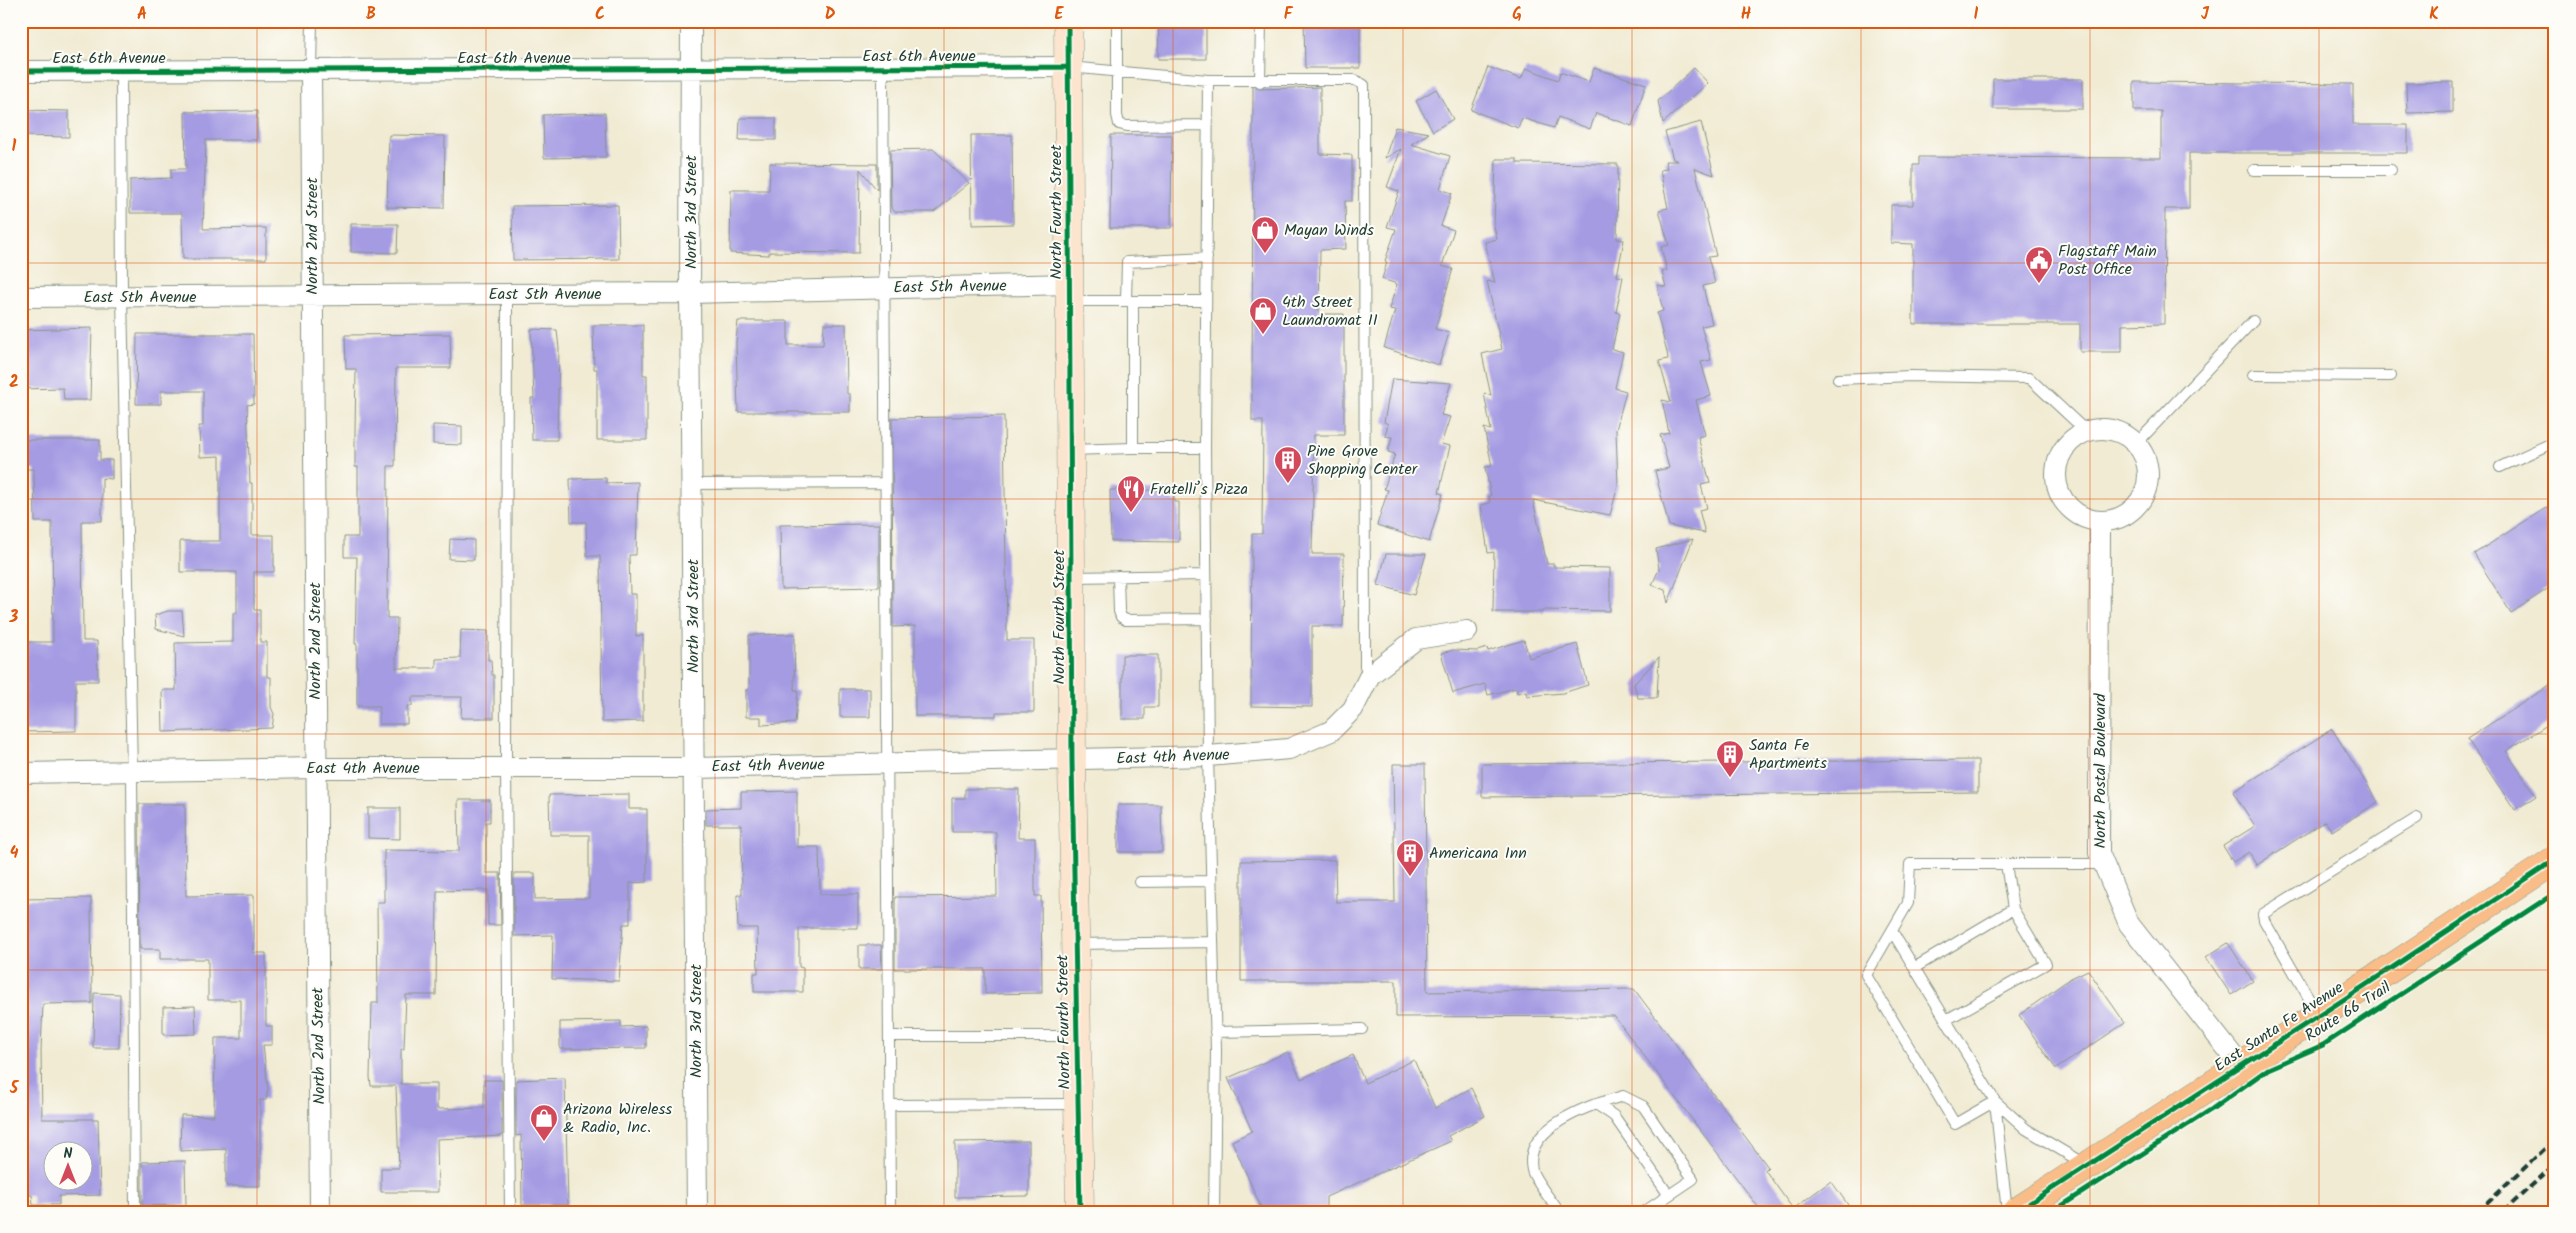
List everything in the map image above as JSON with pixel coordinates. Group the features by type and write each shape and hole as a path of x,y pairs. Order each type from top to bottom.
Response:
{"main road":[{"name":"North Fourth Street","path":"1068,21 1072,760 1080,1212"},
{"name":"East Santa Fe Avenue","path":"2016,1212 2319,1016 2555,860"}],"street":[{"name":"North 3rd Street","path":"691,21 690,293 697,1212"},
{"name":"East 6th Avenue","path":"21,71 691,70 1068,67"},
{"name":"North 2nd Street","path":"311,70 320,1212"},
{"name":"East 5th Avenue","path":"21,297 690,293 884,288 1069,292"},
{"path":"2100,428 2114,430 2126,435 2137,443 2146,457 2149,472 2148,487 2141,502 2130,513 2116,520 2100,522 2085,519 2071,510 2061,498 2056,482 2056,466 2062,452 2072,439 2100,428"},
{"name":"North Postal Boulevard","path":"2100,522 2099,854 2129,924 2241,1066"},
{"name":"East 4th Avenue","path":"21,773 316,768 694,768 1208,756 1290,749 1332,731 1353,709 1370,675 1416,639 1467,631"}],"lane":[{"path":"311,70 312,21"},
{"path":"1117,21 1117,116 1119,124 1127,126 1207,125"},
{"path":"1260,82 1261,21"},
{"path":"1068,67 1208,80 1260,82 1355,80 1364,85 1366,93 1365,666 1370,675"},
{"path":"883,69 890,1212"},
{"path":"121,70 122,297 132,771 135,1212"},
{"path":"1208,80 1206,575 1208,756 1215,1032 1214,1212"},
{"path":"2254,170 2392,170"},
{"path":"1133,448 1128,262 1207,258"},
{"path":"1069,292 1129,301 1206,301"},
{"path":"507,294 506,768 510,1212"},
{"path":"2137,443 2253,321"},
{"path":"1838,379 1911,376 2029,378 2087,432"},
{"path":"2253,376 2391,376"},
{"path":"2500,468 2552,443 2555,447"},
{"path":"1070,450 1206,448"},
{"path":"692,484 885,483"},
{"path":"1071,577 1206,575"},
{"path":"1118,576 1119,611 1121,617 1126,620 1207,619"},
{"path":"2319,1016 2264,920 2263,914 2418,818"},
{"path":"1995,1101 1955,1124 1866,975 1908,904 1910,864 2104,864"},
{"path":"1946,1020 2046,964 2013,909 2006,864"},
{"path":"1140,882 1211,881"},
{"path":"1914,968 2013,909"},
{"path":"1892,931 1995,1101 2026,1129 2088,1166"},
{"path":"1076,944 1213,942"},
{"path":"1215,1032 1362,1030"},
{"path":"889,1036 1077,1036"},
{"path":"1560,1212 1532,1171 1533,1147 1547,1131 1574,1112 1624,1096 1643,1106 1693,1179 1668,1194 1644,1212"},
{"path":"1995,1101 2007,1212"},
{"path":"889,1105 1078,1104"},
{"path":"1596,1104 1614,1116 1668,1194"}],"building":[{"path":"1159,21 1206,21 1206,59 1158,59"},
{"path":"1304,21 1360,21 1360,68 1305,68"},
{"path":"1488,67 1521,79 1526,68 1558,80 1560,72 1589,82 1594,68 1646,84 1632,126 1596,113 1590,129 1558,117 1554,128 1522,118 1518,128 1471,110"},
{"path":"1694,68 1708,83 1663,123 1658,101"},
{"path":"1993,79 2083,79 2083,109 1993,109"},
{"name":"Flagstaff Main Post Office","path":"2134,82 2353,84 2353,125 2408,125 2408,153 2189,153 2189,209 2165,209 2164,324 2122,325 2122,352 2080,352 2080,324 1913,324 1913,244 1891,243 1891,205 1913,205 1913,165 1919,165 1919,157 2161,158 2161,111 2134,111"},
{"path":"2453,82 2453,112 2407,113 2406,83"},
{"name":"Pine Grove Shopping Center","path":"1253,87 1260,89 1320,87 1320,154 1352,155 1352,201 1345,201 1346,249 1320,250 1319,314 1344,314 1344,435 1314,435 1312,554 1344,554 1343,626 1312,626 1312,707 1251,706 1252,534 1262,534 1263,421 1252,421"},
{"path":"1436,89 1453,119 1433,131 1416,101"},
{"path":"21,110 69,111 69,137 21,136"},
{"path":"257,111 257,140 206,140 203,229 266,228 266,259 183,259 182,213 130,213 130,180 171,178 171,169 186,169 185,112"},
{"path":"605,113 606,157 544,158 543,115"},
{"path":"740,118 776,118 776,140 739,140"},
{"path":"1701,122 1714,175 1695,168 1716,256 1708,257 1715,283 1703,286 1712,324 1701,326 1711,360 1701,362 1711,396 1696,400 1705,435 1698,437 1710,483 1701,485 1707,508 1699,510 1705,533 1669,526 1655,471 1669,468 1660,435 1669,433 1662,400 1671,402 1659,361 1668,359 1657,313 1663,311 1657,285 1666,287 1662,272 1667,271 1661,247 1669,245 1659,210 1668,208 1660,170 1667,169 1665,161 1678,161 1673,159 1665,132"},
{"path":"1395,127 1429,133 1411,144 1450,156 1440,189 1452,193 1441,226 1454,230 1442,266 1453,269 1435,329 1449,333 1439,365 1384,348 1395,310 1389,309 1397,284 1382,279 1387,262 1385,261 1396,229 1387,227 1399,191 1387,187 1401,149 1385,158"},
{"path":"389,135 445,136 444,208 387,207"},
{"path":"971,135 1012,135 1013,224 972,225"},
{"path":"1111,135 1172,135 1171,228 1110,228"},
{"path":"933,149 969,183 934,212 895,212 891,207 890,150"},
{"path":"1496,159 1517,159 1517,163 1618,164 1617,239 1624,240 1617,276 1623,277 1616,312 1620,313 1612,349 1623,352 1615,388 1626,391 1616,430 1618,486 1610,515 1533,500 1547,564 1554,564 1554,567 1610,568 1610,611 1543,610 1543,612 1493,612 1494,552 1488,553 1481,505 1490,503 1489,496 1491,496 1485,467 1492,466 1484,428 1491,430 1484,393 1491,396 1482,354 1502,349 1487,281 1495,283 1485,242 1497,239 1494,227"},
{"path":"770,163 877,164 877,190 860,169 859,253 769,252 769,255 730,253 731,190 769,190"},
{"path":"618,205 619,259 513,260 512,206"},
{"path":"351,224 398,224 397,253 351,252"},
{"path":"738,321 788,321 788,345 823,345 824,324 846,324 847,394 850,394 850,412 738,412 736,342"},
{"path":"593,325 643,325 643,375 647,375 647,440 597,440 597,369 594,369"},
{"path":"92,328 90,400 64,400 63,388 21,389 21,330"},
{"path":"531,329 557,330 559,349 557,440 532,440 531,398 534,398"},
{"path":"137,334 253,334 254,404 247,405 250,483 252,483 252,535 274,535 274,572 254,572 254,610 260,610 260,642 267,642 267,677 271,677 271,707 274,714 272,728 163,732 162,690 176,690 175,643 233,642 233,613 237,613 237,572 180,572 180,541 220,541 220,456 200,457 199,426 203,426 203,391 161,391 161,404 136,404"},
{"path":"450,334 451,368 396,368 395,466 388,466 387,618 397,618 396,668 436,668 436,659 460,658 461,630 488,631 488,660 491,660 492,675 494,675 494,718 461,718 462,697 412,697 412,706 407,706 407,724 379,724 379,706 357,706 357,644 355,644 357,557 344,557 344,537 358,537 358,467 355,467 356,369 346,369 345,335"},
{"path":"1392,379 1451,383 1441,415 1450,417 1441,444 1450,446 1439,493 1443,494 1429,542 1377,525 1388,490 1384,489 1395,454 1388,452 1392,437 1385,436 1388,424 1384,422"},
{"path":"1004,416 1007,640 1034,640 1034,712 996,712 996,716 915,716 915,626 893,627 892,418"},
{"path":"433,425 462,426 462,445 433,444"},
{"path":"21,440 100,440 100,460 112,460 112,479 102,478 102,521 82,521 83,641 97,641 98,681 76,681 76,731 21,732 21,642 53,642 52,522 35,522 34,469 21,469"},
{"path":"606,478 606,483 638,482 636,555 629,555 630,594 636,594 636,636 643,635 643,721 602,722 600,556 587,556 586,522 571,522 570,479"},
{"path":"1110,490 1174,490 1174,502 1179,502 1179,542 1111,541"},
{"path":"2555,502 2555,584 2511,613 2474,554"},
{"path":"879,524 879,587 781,589 780,525"},
{"path":"450,539 474,540 474,560 449,559"},
{"path":"1693,539 1668,603 1665,590 1652,585 1659,569 1656,549"},
{"path":"1386,554 1426,554 1414,595 1378,585"},
{"path":"168,611 182,611 184,636 156,629 155,615"},
{"path":"795,634 794,690 798,690 795,723 761,725 761,717 746,717 746,690 749,690 749,635"},
{"path":"1524,640 1529,658 1577,644 1588,685 1563,693 1527,696 1526,691 1517,693 1516,688 1488,695 1485,684 1453,693 1441,653 1454,650 1477,651 1487,648 1488,651"},
{"path":"1122,655 1158,655 1158,707 1145,707 1145,719 1122,719"},
{"path":"1659,657 1657,698 1638,698 1634,684"},
{"path":"2555,682 2555,720 2506,751 2536,796 2515,810 2467,739"},
{"path":"840,689 870,689 870,717 840,717"},
{"path":"2332,729 2378,802 2332,831 2325,821 2257,865 2249,852 2233,862 2223,846 2255,826 2233,792"},
{"name":"Santa Fe Apartments","path":"1978,760 1978,792 1482,797 1482,764"},
{"path":"1393,764 1425,764 1427,992 1634,989 1768,1167 1765,1170 1793,1209 1831,1181 1853,1212 1762,1212 1614,1016 1396,1017 1396,981 1241,981 1241,861 1335,860 1336,902 1395,902"},
{"path":"965,789 1019,789 1018,838 1035,838 1035,896 1041,896 1042,993 985,994 985,969 895,969 895,897 997,896 996,832 952,832 952,798 965,798"},
{"path":"797,791 797,847 819,847 820,894 858,894 858,928 799,928 799,967 803,968 803,992 754,992 754,973 758,973 757,928 738,928 737,895 742,895 741,825 706,825 706,809 741,808 741,792"},
{"path":"629,794 629,809 647,809 647,882 630,883 630,924 623,924 619,981 552,979 553,935 514,936 514,873 535,873 535,899 589,898 589,835 550,835 549,795"},
{"path":"458,800 490,800 490,822 486,822 486,873 500,873 501,925 488,925 488,890 437,891 436,995 406,995 404,1049 401,1049 401,1084 437,1084 437,1109 484,1108 484,1080 502,1080 502,1136 437,1139 438,1192 381,1192 381,1168 399,1168 396,1086 371,1086 370,1077 372,1003 378,1003 377,902 384,902 384,850 459,851"},
{"path":"139,804 185,804 186,896 254,895 254,953 266,953 266,1026 272,1026 272,1045 263,1045 268,1089 266,1100 260,1100 260,1186 226,1186 226,1149 180,1151 181,1115 214,1116 215,1038 241,1038 241,1000 208,1000 208,959 160,959 160,949 140,949"},
{"path":"1118,805 1161,805 1162,852 1118,852"},
{"path":"368,808 400,808 400,839 368,838"},
{"path":"91,898 92,1003 43,1004 41,1050 42,1119 98,1119 100,1195 59,1196 59,1205 33,1205 32,1195 21,1195 22,899"},
{"path":"2228,943 2253,981 2231,995 2206,957"},
{"path":"859,945 881,945 882,969 859,969"},
{"path":"2088,970 2125,1023 2056,1069 2019,1015 2071,978"},
{"path":"94,993 120,994 119,1048 93,1048"},
{"path":"195,1006 196,1034 163,1035 163,1007"},
{"path":"621,1021 621,1027 646,1026 646,1048 560,1049 560,1022"},
{"path":"1288,1052 1301,1079 1353,1055 1365,1083 1414,1060 1435,1108 1471,1088 1485,1116 1448,1136 1451,1141 1326,1197 1326,1212 1263,1212 1232,1141 1252,1131 1228,1078"},
{"name":"Arizona Wireless & Radio, Inc.","path":"565,1078 568,1205 522,1205 521,1135 516,1136 516,1080"},
{"path":"1029,1141 1029,1196 955,1197 955,1142"},
{"path":"185,1161 186,1205 142,1206 142,1162"}],"railway":[{"path":"2478,1212 2555,1139"},
{"path":"2503,1212 2555,1164"}],"cycle path":[{"path":"1068,21 1072,760 1080,1212"},
{"path":"21,71 1068,67"},
{"name":"Route 66 Trail","path":"2016,1212 2555,860"},
{"name":"Route 66 Trail","path":"2052,1212 2212,1109 2268,1069 2323,1045 2555,893"}],"place":[{"name":"Mayan Winds","path":"1265,254"},
{"name":"Flagstaff Main Post Office","path":"2039,284"},
{"name":"4th Street Laundromat II","path":"1263,335"},
{"name":"Pine Grove Shopping Center","path":"1288,484"},
{"name":"Fratelli’s Pizza","path":"1131,513"},
{"name":"Santa Fe Apartments","path":"1730,778"},
{"name":"Americana Inn","path":"1410,877"},
{"name":"Arizona Wireless & Radio, Inc.","path":"544,1142"}]}
